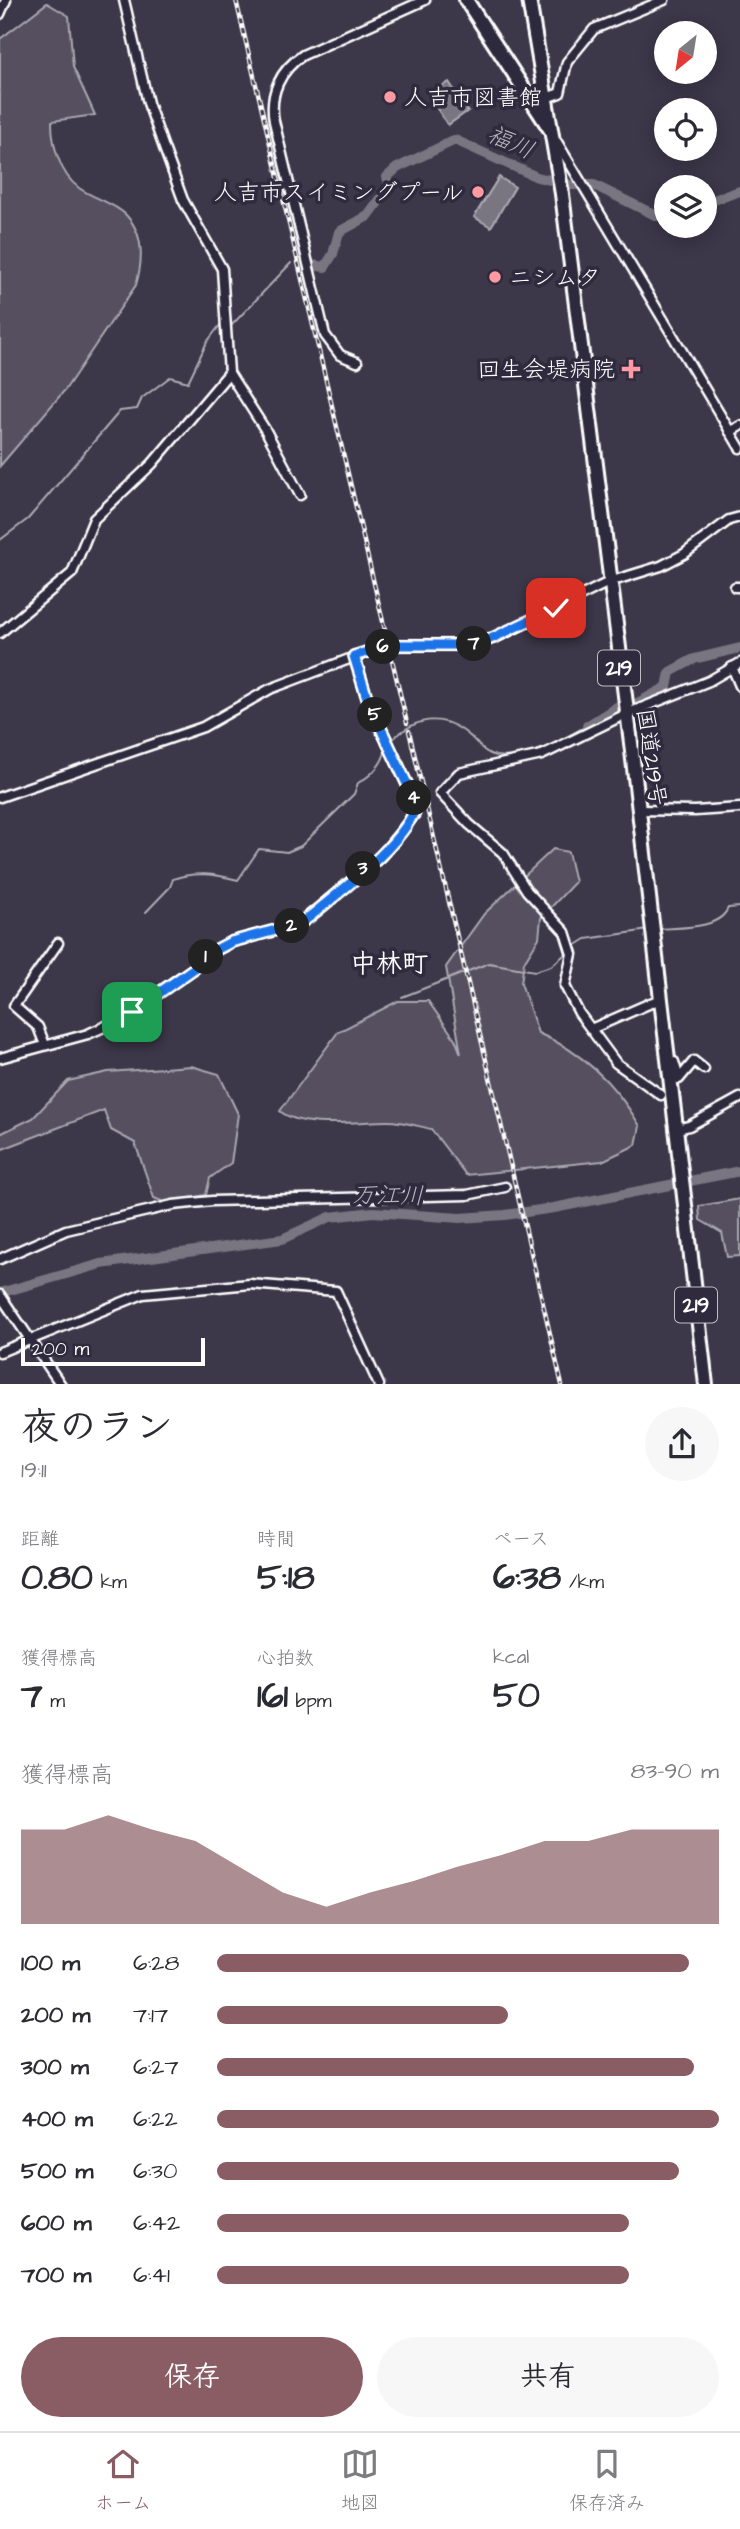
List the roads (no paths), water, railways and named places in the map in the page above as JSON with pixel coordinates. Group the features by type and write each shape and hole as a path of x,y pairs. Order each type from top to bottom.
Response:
{"highway":[{"path":"466,0 554,135"},
{"name":"219","path":"528,0 554,135"},
{"path":"533,103 547,98"},
{"name":"国道219号","path":"554,135 561,169 608,582 639,810 706,1384"}],"street":[{"path":"0,14 6,0"},
{"path":"124,0 148,103 183,200 222,269 229,373 266,432 300,495"},
{"path":"358,362 340,355 325,335 274,121 274,93 287,68 303,55 425,0"},
{"path":"547,98 560,93 567,62 594,29 664,0"},
{"path":"561,169 740,449"},
{"path":"0,633 72,573 94,519 152,464 229,373"},
{"path":"730,432 740,426"},
{"path":"0,797 203,727 270,689 354,656 389,645 464,645 486,641 608,582 661,566 684,554 729,520 740,517"},
{"path":"0,1058 88,1034 117,1021 196,967 212,952 231,942 299,924 381,856 415,814 416,803 368,701 354,656"},
{"path":"661,1095 616,1063 565,986 572,954 565,932 527,891 503,853 469,824 440,793 459,773 542,755 626,714 709,681 736,665 740,686"},
{"path":"639,810 695,811 740,808"},
{"path":"45,1045 38,1027 14,1006 58,943"},
{"path":"591,1029 660,999"},
{"path":"668,1062 674,1062 679,1079 694,1061 704,1069"},
{"path":"677,1135 740,1098"},
{"path":"0,1259 66,1230 173,1205 212,1201 467,1195 505,1187"},
{"path":"0,1352 28,1337 143,1294 250,1284 337,1291 379,1384"},
{"path":"0,1295 61,1384"}],"waterway":[{"name":"福川","path":"312,265 325,267 333,254 339,232 368,216 390,186 387,177 397,168 455,140 537,177 571,185 594,185 654,215"},
{"name":"福川","path":"717,199 740,191"},
{"name":"福川","path":"230,327 291,263"},
{"name":"福川","path":"0,540 28,519 120,411 137,409 142,398 170,377 188,382 207,342 220,325 224,326"},
{"path":"587,726 620,705 636,704 667,687 670,672 694,659 740,648"},
{"path":"392,740 421,722 441,721 461,729 489,753 508,757 544,748 587,726"},
{"path":"146,912 170,887 173,879 205,874 238,880 259,849 287,852 301,846 354,794 358,783 383,759 386,747"},
{"path":"658,929 707,924 723,915 728,908 740,907"},
{"path":"573,947 586,939 649,930"},
{"path":"402,997 489,963 535,971 551,966 569,951"},
{"name":"万江川","path":"0,1293 101,1264 282,1239 330,1217 373,1212 460,1218 505,1215 554,1208 740,1171"}],"railway":[{"path":"236,0 407,723"},
{"path":"409,731 562,1384"}],"place":[{"name":"人吉市図書館","path":"390,97"},
{"name":"人吉市スイミングプール","path":"478,192"},
{"name":"ニシムタ","path":"495,277"},
{"name":"回生会堤病院","path":"631,369"}],"district":[{"name":"中林町","path":"389,963"}]}
